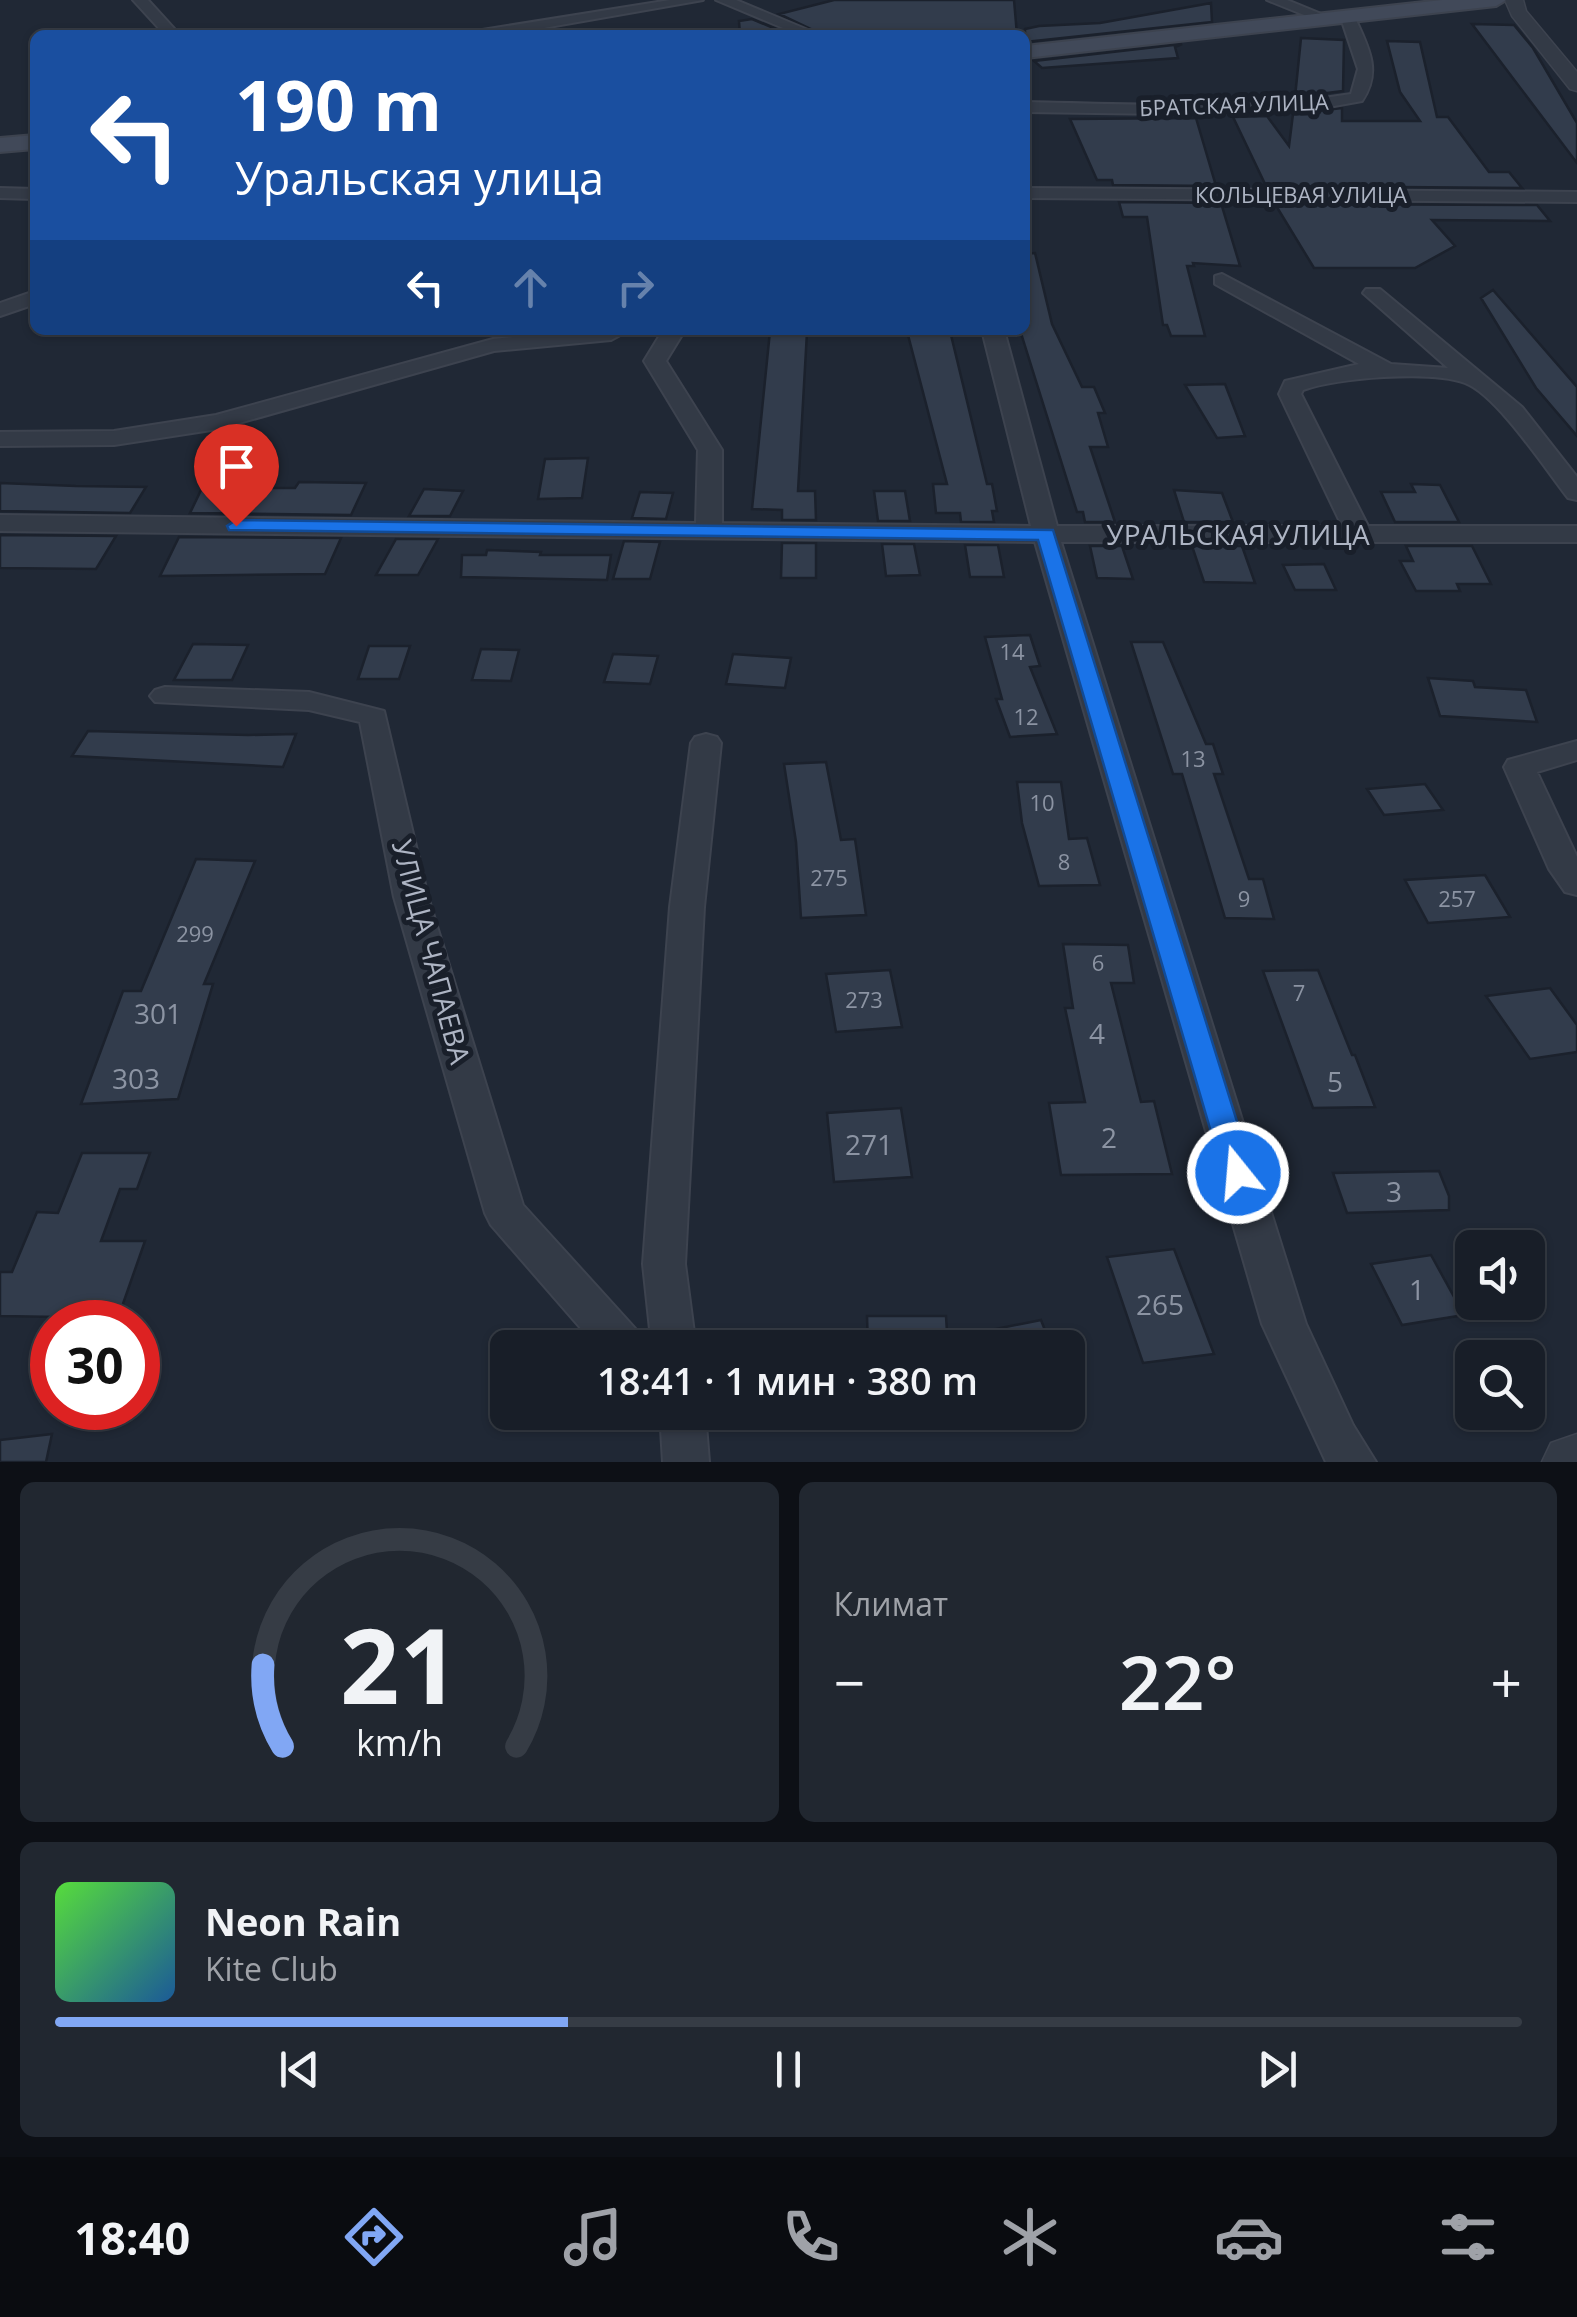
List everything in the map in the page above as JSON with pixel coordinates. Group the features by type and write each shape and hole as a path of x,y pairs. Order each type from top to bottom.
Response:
{"main road":[{"path":"1030,51 1496,0"},
{"path":"0,145 30,142"}],"street":[{"path":"140,0 168,30"},
{"path":"507,30 696,0"},
{"path":"724,0 801,30"},
{"path":"1274,0 1338,19"},
{"path":"1514,0 1518,12 1577,85"},
{"name":"БРАТСКАЯ УЛИЦА","path":"1030,107 1312,105 1356,98 1366,84 1367,64 1338,19"},
{"name":"КОЛЬЦЕВАЯ УЛИЦА","path":"1030,193 1577,197"},
{"path":"0,194 30,194"},
{"path":"1222,280 1386,370"},
{"path":"1373,293 1514,412 1577,492"},
{"path":"0,310 30,300"},
{"path":"0,439 114,438 218,422 493,344 627,344 657,335"},
{"path":"994,335 1046,534 1284,1324 1338,1440 1353,1462"},
{"path":"627,344 710,450 708,532"},
{"path":"1360,536 1290,394 1293,386 1330,374 1386,370 1476,377"},
{"name":"УРАЛЬСКАЯ УЛИЦА","path":"0,523 708,532 1577,534"},
{"name":"УЛИЦА ЧАПАЕВА","path":"165,696 309,700 374,717 411,896 504,1213 610,1330"},
{"path":"672,1330 664,1264 687,907 706,744"},
{"path":"1577,750 1519,767 1566,869 1577,884"},
{"path":"683,1430 686,1462"}],"building":[{"path":"834,0 1014,0 1017,30 813,30 779,14"},
{"path":"1211,3 1212,22 1030,41 1030,30 1025,30 1100,23"},
{"path":"752,19 778,30 740,30 739,21"},
{"path":"1472,24 1514,25 1533,48 1577,123 1577,163"},
{"path":"1301,38 1344,40 1343,91 1295,97"},
{"path":"1387,41 1420,42 1437,117 1448,117 1489,172 1509,172 1522,188 1266,186 1233,117 1267,116 1289,146 1293,114 1342,108 1342,121 1420,121 1400,92"},
{"path":"1182,44 1175,47 1178,58 1042,68 1034,61"},
{"path":"1196,118 1216,186 1113,185 1112,180 1097,180 1070,119"},
{"path":"1119,202 1221,203 1240,266 1187,266 1205,336 1171,336 1167,325 1163,325 1147,217 1123,217"},
{"path":"1275,204 1537,205 1550,221 1432,220 1455,246 1415,268 1314,268"},
{"path":"1035,253 1052,324 1082,387 1094,387 1105,413 1098,413 1108,447 1090,447 1115,522 1085,522 1083,512 1077,512 1022,335 1030,335 1030,254"},
{"path":"1493,290 1577,387 1577,436 1536,388 1481,298"},
{"path":"770,335 807,335 798,491 815,491 816,520 782,520 782,510 752,509"},
{"path":"908,335 951,335 987,484 992,484 997,511 992,511 994,522 961,522 960,513 936,513 933,484 947,484"},
{"path":"1225,384 1245,436 1217,438 1185,385"},
{"path":"588,458 582,498 538,499 545,459"},
{"path":"299,482 366,483 351,515 190,513 202,488 295,488"},
{"path":"0,483 146,487 130,513 0,511"},
{"path":"1411,484 1440,485 1459,522 1395,522 1381,492 1415,492"},
{"path":"424,489 463,491 450,516 409,516"},
{"path":"1174,490 1222,493 1233,522 1184,522"},
{"path":"874,491 905,491 910,521 878,521"},
{"path":"640,492 673,493 666,519 632,518"},
{"path":"0,535 116,536 96,569 0,568"},
{"path":"179,537 341,538 325,574 160,576"},
{"path":"396,539 438,539 418,575 376,575"},
{"path":"624,541 660,542 650,579 613,579"},
{"path":"782,543 816,543 816,578 781,578"},
{"path":"882,544 914,544 920,575 886,576"},
{"path":"965,545 998,545 1004,577 970,577"},
{"path":"1090,546 1122,546 1133,579 1097,578"},
{"path":"1192,546 1242,546 1255,583 1204,582"},
{"path":"1406,546 1472,546 1491,584 1457,584 1460,591 1416,591 1400,561 1413,561"},
{"path":"487,550 611,555 607,580 461,577 462,555 486,555"},
{"path":"1324,564 1336,590 1295,590 1283,565"},
{"path":"1030,635 1040,666 1030,667 1057,734 1010,737 996,699 1002,699 985,637"},
{"path":"1131,642 1163,642 1206,744 1213,744 1223,774 1214,774 1249,879 1263,879 1274,919 1225,918 1182,774 1173,774"},
{"path":"193,644 248,645 232,680 174,680"},
{"path":"369,646 410,646 399,679 358,679"},
{"path":"481,649 519,650 511,681 472,680"},
{"path":"613,654 658,656 650,684 604,682"},
{"path":"733,654 791,658 785,688 726,684"},
{"path":"1428,678 1473,681 1475,687 1526,690 1537,722 1440,716"},
{"path":"88,731 296,734 283,767 72,756"},
{"path":"826,762 841,840 855,839 866,915 801,918 796,842 784,764"},
{"path":"1017,782 1061,782 1069,839 1087,838 1100,885 1039,886 1022,823"},
{"path":"1425,784 1443,810 1384,815 1367,789"},
{"path":"196,859 255,861 204,984 213,984 178,1099 81,1104 123,991 141,991"},
{"path":"1485,875 1510,917 1428,923 1405,880"},
{"path":"1063,944 1128,945 1134,983 1111,983 1141,1102 1154,1101 1172,1174 1061,1175 1049,1103 1085,1102 1065,1008 1073,1008"},
{"path":"890,970 902,1027 836,1032 826,974"},
{"path":"1318,970 1375,1107 1313,1108 1263,971"},
{"path":"1550,988 1577,1025 1577,1052 1530,1059 1486,996"},
{"path":"901,1108 912,1177 834,1182 827,1113"},
{"path":"82,1153 150,1153 137,1189 120,1189 101,1241 145,1241 124,1300 30,1300 30,1317 0,1316 0,1272 12,1272 37,1212 58,1213"},
{"path":"1439,1171 1449,1196 1449,1210 1347,1213 1333,1173"},
{"path":"1174,1249 1214,1354 1143,1363 1107,1257"},
{"path":"1431,1255 1455,1299 1455,1316 1402,1325 1371,1264"},
{"path":"867,1316 946,1316 947,1330 867,1330"},
{"path":"1041,1320 1045,1330 991,1330"},
{"path":"52,1434 46,1462 0,1462 0,1440"}],"route":[{"path":"236,526 1046,534 1238,1173"}]}
